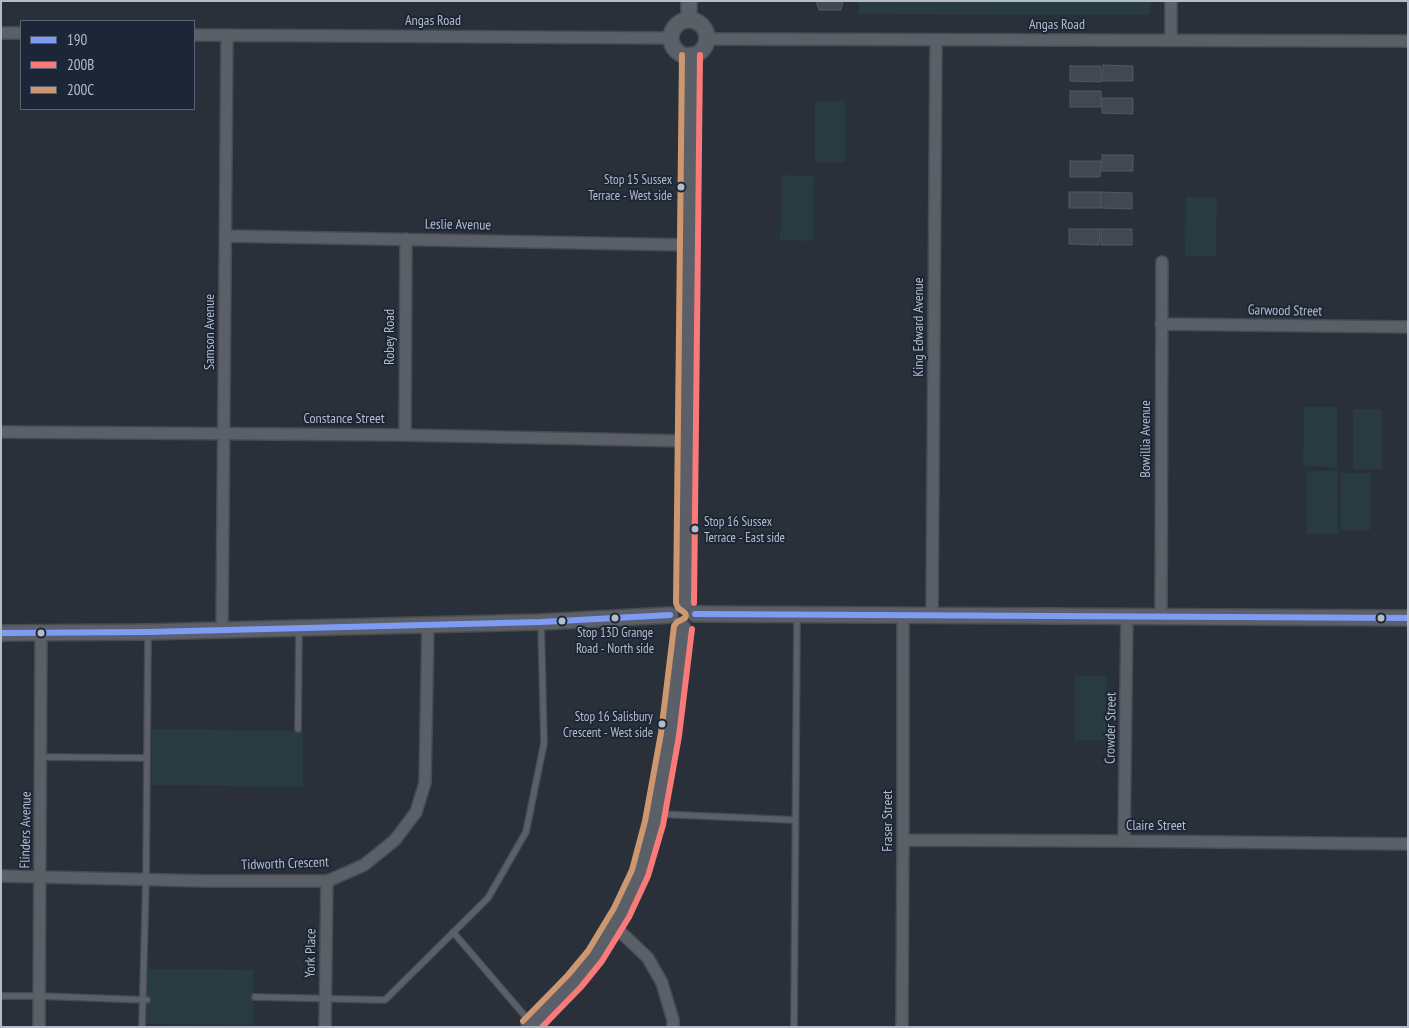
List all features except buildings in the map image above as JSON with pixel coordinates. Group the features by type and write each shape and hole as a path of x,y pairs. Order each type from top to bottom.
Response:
{"street":[{"path":"689,20 690,1"},
{"path":"1171,1 1171,40"},
{"path":"689,20 698,22 707,33 706,45 697,54 691,55 679,52 671,38 674,28 679,23 689,20"},
{"path":"1,33 20,33"},
{"name":"Angas Road","path":"195,35 671,38"},
{"name":"Samson Avenue","path":"222,630 227,35"},
{"name":"Angas Road","path":"707,39 1408,41"},
{"name":"King Edward Avenue","path":"932,615 936,40"},
{"path":"691,55 686,441 690,608 694,622 683,628 675,625 671,619 670,611 678,603 690,608 797,614 1408,618"},
{"name":"Leslie Avenue","path":"226,236 689,245"},
{"name":"Robey Road","path":"405,435 406,239"},
{"name":"Bowillia Avenue","path":"1161,617 1162,262"},
{"name":"Garwood Street","path":"1162,324 1408,327"},
{"name":"Constance Street","path":"1,432 405,435 686,441"},
{"path":"1,633 148,632 541,622 670,615"},
{"name":"Fraser Street","path":"902,1027 903,615"},
{"name":"Crowder Street","path":"1124,840 1127,616"},
{"name":"Tidworth Crescent","path":"1,876 208,881 330,880 364,865 395,840 416,812 425,783 428,624"},
{"path":"531,1026 575,981 594,956 613,926 640,873 656,814 670,734 683,628"},
{"name":"Flinders Avenue","path":"39,1027 41,633"},
{"name":"Claire Street","path":"903,840 1124,840 1408,844"},
{"name":"York Place","path":"325,1027 327,880"},
{"path":"613,926 648,958 662,983 673,1020 673,1027"}],"lane":[{"path":"794,1027 797,614"},
{"path":"255,997 385,1000 488,898 526,832 544,743 541,622"},
{"path":"298,729 299,628"},
{"path":"142,1027 146,880 148,632"},
{"path":"41,757 147,758"},
{"path":"656,814 796,820"},
{"path":"453,932 531,1026"},
{"path":"1,996 144,1000"}],"shaded area":[{"path":"859,1 1150,1 1150,15 859,14"},
{"path":"845,101 845,162 815,162 815,102"},
{"path":"782,175 814,176 813,241 780,240"},
{"path":"1186,197 1217,197 1216,256 1185,256"},
{"path":"1304,407 1337,407 1337,467 1303,466"},
{"path":"1353,409 1382,409 1382,469 1353,469"},
{"path":"1307,471 1338,471 1338,534 1307,534"},
{"path":"1341,473 1371,473 1370,530 1340,530"},
{"path":"1075,676 1107,676 1106,740 1075,740"},
{"path":"152,729 303,731 303,787 152,785"},
{"path":"147,969 253,970 253,1025 146,1024"}],"transit line":[{"name":"200C","path":"523,1021 568,975 588,951 614,908 632,870 645,821 661,733 674,626 686,616 676,603 682,55"},
{"name":"200B","path":"694,603 700,55"},
{"name":"190","path":"695,614 1408,618"},
{"name":"190","path":"1,633 148,632 541,622 670,615"},
{"name":"200B","path":"542,1027 581,987 602,961 629,917 648,876 663,825 679,736 692,629"}],"place":[{"name":"Stop 15 Sussex Terrace - West side","path":"681,187"},
{"name":"Stop 16 Sussex Terrace - East side","path":"695,529"},
{"name":"Stop 13D Grange Road - North side","path":"615,618"},
{"name":"Stop 16 Salisbury Crescent - West side","path":"662,724"}]}
